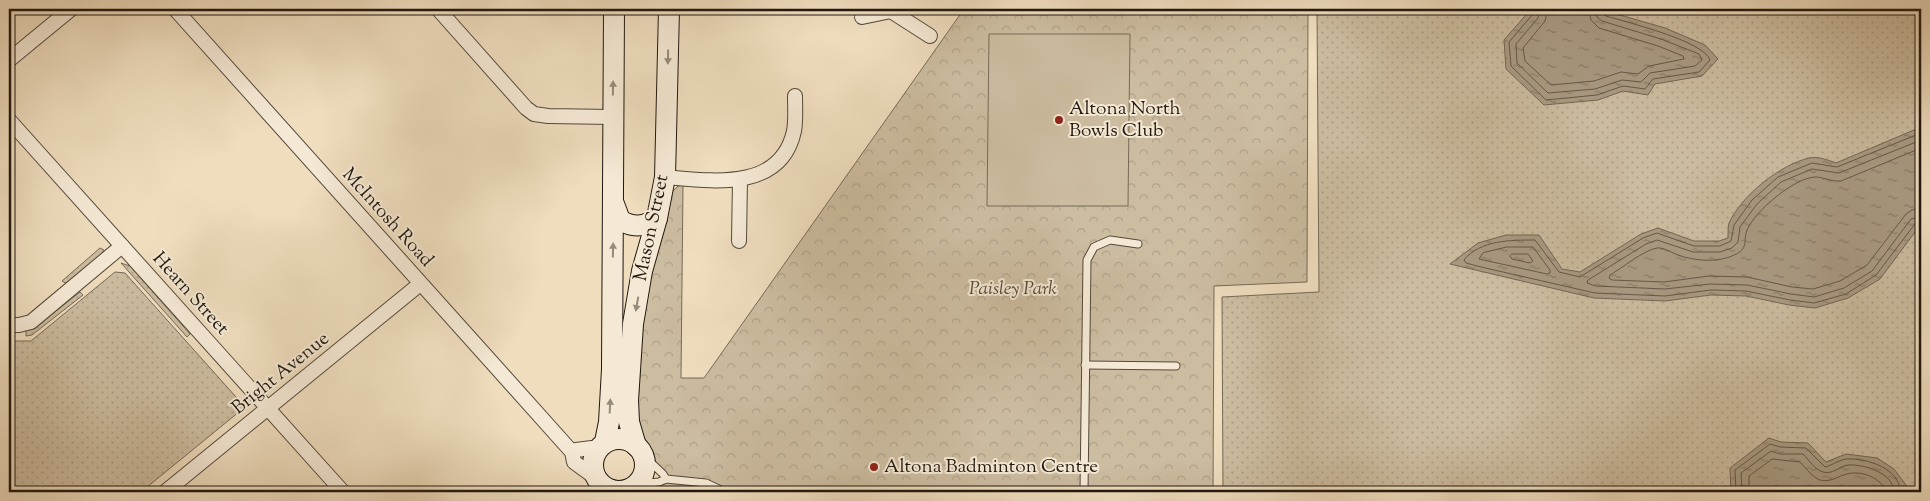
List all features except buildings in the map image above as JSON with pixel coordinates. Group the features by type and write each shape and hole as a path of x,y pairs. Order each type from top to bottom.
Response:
{"street":[{"path":"9,60 72,9"},
{"name":"McIntosh Road","path":"174,9 572,452 574,462 603,486"},
{"path":"438,9 526,108 534,114 612,117"},
{"name":"Mason Street","path":"602,444 609,422 612,369 614,9"},
{"name":"Mason Street","path":"640,450 630,422 628,400 633,324 642,271 657,218 665,177 669,9"},
{"path":"862,17 892,10 930,36"},
{"path":"665,177 740,180 765,172 788,148 794,131 795,96"},
{"name":"Hearn Street","path":"9,120 343,492"},
{"path":"739,241 740,180"},
{"path":"614,201 620,220 627,224 648,225 657,218"},
{"path":"9,325 31,322 122,246"},
{"name":"Bright Avenue","path":"165,492 420,284"},
{"path":"572,452 618,439 625,439 640,450 645,467 633,488 618,492 603,486 593,472 593,458 602,444"}],"lane":[{"path":"1084,492 1087,260 1094,247 1110,240 1138,244"},
{"path":"1085,365 1176,366"},
{"path":"640,450 666,479"},
{"path":"633,488 666,479 706,483 725,492"}],"green space":[{"name":"Paisley Park","path":"964,9 1308,9 1307,282 1214,286 1213,492 638,492 645,487 659,487 661,468 640,442 638,404 644,306 671,193 678,186 683,185 681,378 704,378"},
{"path":"1317,9 1921,9 1921,492 1223,492 1222,297 1319,292"},
{"name":"Altona North Bowls Club","path":"989,34 1130,34 1128,206 987,206"},
{"path":"100,248 104,250 101,256 67,284 62,281"},
{"path":"121,263 130,266 190,334 187,337"},
{"path":"115,272 125,273 245,407 141,492 9,492 9,341 31,341"},
{"path":"80,292 83,295 32,335 26,336 26,331 33,329"}],"water":[{"path":"1531,9 1599,9 1665,28 1705,45 1718,59 1702,76 1655,84 1648,95 1623,91 1598,100 1544,105 1506,69 1504,40"},
{"path":"1921,127 1921,224 1880,279 1848,298 1815,308 1746,296 1711,295 1665,301 1594,298 1450,264 1478,243 1506,235 1539,235 1562,269 1580,272 1641,234 1658,228 1694,241 1719,241 1728,238 1729,223 1735,212 1752,192 1786,167 1809,158 1823,159 1836,163"},
{"path":"1769,438 1781,442 1808,443 1826,462 1846,454 1877,458 1894,469 1906,485 1905,492 1731,492 1730,468"}],"place":[{"name":"Altona North Bowls Club","path":"1059,120"},
{"name":"Altona Badminton Centre","path":"874,467"}]}
